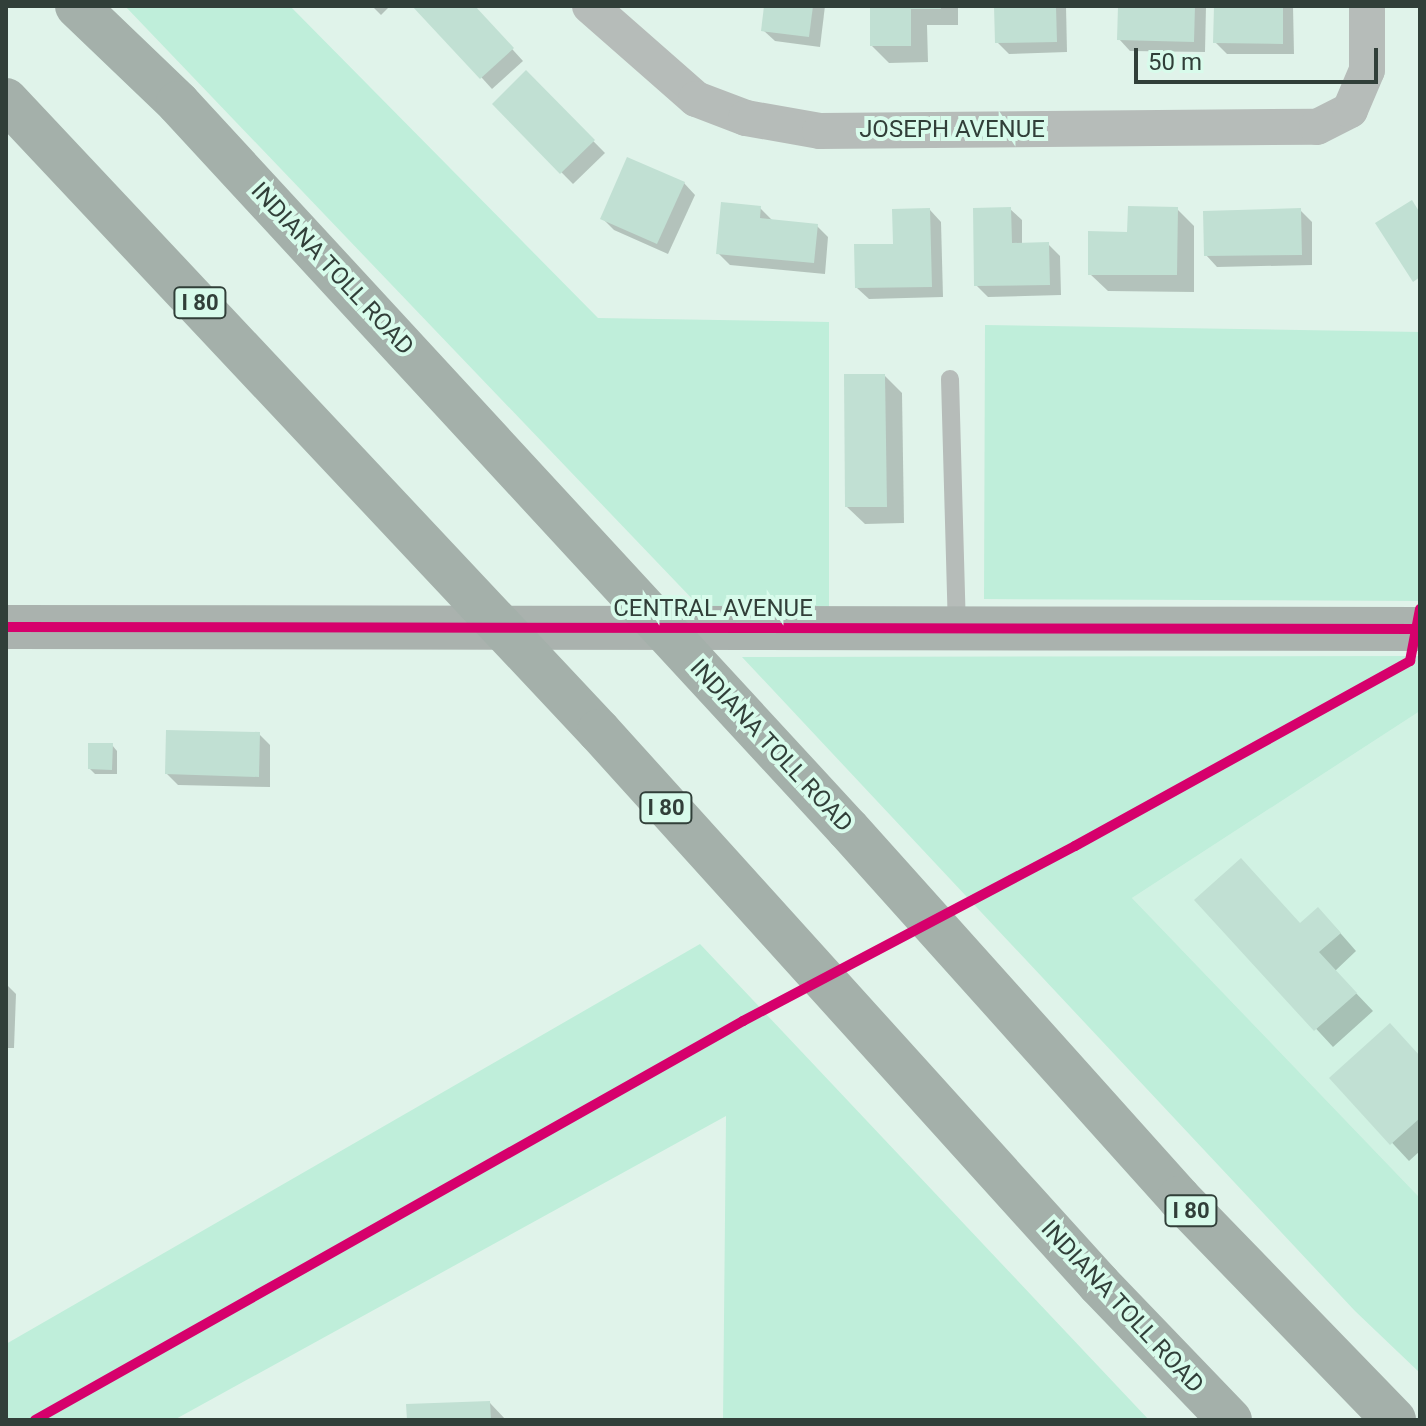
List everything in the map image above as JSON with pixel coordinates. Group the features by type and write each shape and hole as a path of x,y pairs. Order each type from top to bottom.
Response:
{"highway":[{"name":"INDIANA TOLL ROAD","path":"77,6 178,103 848,829 994,997 1394,1420"},
{"name":"INDIANA TOLL ROAD","path":"6,100 599,731 911,1078 1230,1420"}],"street":[{"name":"JOSEPH AVENUE","path":"590,6 638,54 696,99 746,118 820,131 1317,127 1350,110 1367,70 1367,6"},
{"name":"CENTRAL AVENUE","path":"6,627 1420,629"}],"lane":[{"path":"950,379 957,629"}],"shaded area":[{"path":"125,6 290,6 598,318 829,322 829,608 699,606"},
{"path":"985,325 1420,332 1420,601 984,599"},
{"path":"1420,656 1420,711 1132,898 1420,1198 1420,1373 1355,1311 742,657"},
{"path":"1420,711 1420,1198 1132,898"},
{"path":"700,944 1149,1420 723,1420 726,1116 174,1420 6,1420 6,1344"}],"building":[{"path":"412,6 475,6 514,48 480,79"},
{"path":"764,6 813,6 809,37 761,31"},
{"path":"870,6 941,6 941,9 911,9 911,46 870,46"},
{"path":"994,6 1056,6 1057,42 995,43"},
{"path":"1118,6 1195,6 1194,42 1117,40"},
{"path":"1214,6 1283,6 1283,44 1213,43"},
{"path":"526,70 595,140 560,174 492,104"},
{"path":"627,157 685,182 657,244 600,219"},
{"path":"1412,200 1420,213 1420,277 1413,282 1375,223"},
{"path":"721,202 761,206 760,218 818,224 814,263 716,254"},
{"path":"1128,206 1178,207 1177,275 1088,275 1088,231 1127,232"},
{"path":"1011,207 1012,243 1049,242 1050,285 974,286 973,208"},
{"path":"930,208 932,287 855,288 854,244 893,244 892,209"},
{"path":"1301,208 1302,255 1204,256 1203,211"},
{"path":"844,374 885,374 887,507 845,507"},
{"path":"166,730 260,732 259,777 165,774"},
{"path":"88,743 113,743 112,770 88,769"},
{"path":"1241,858 1300,923 1318,907 1341,933 1319,952 1357,993 1314,1031 1194,900"},
{"path":"1390,1023 1420,1056 1420,1118 1390,1145 1329,1078"},
{"path":"490,1401 491,1420 407,1420 406,1404"}],"cycle path":[{"path":"35,1420 743,1021 1075,846 1410,661 1420,609"},
{"path":"6,627 1420,629"}]}
